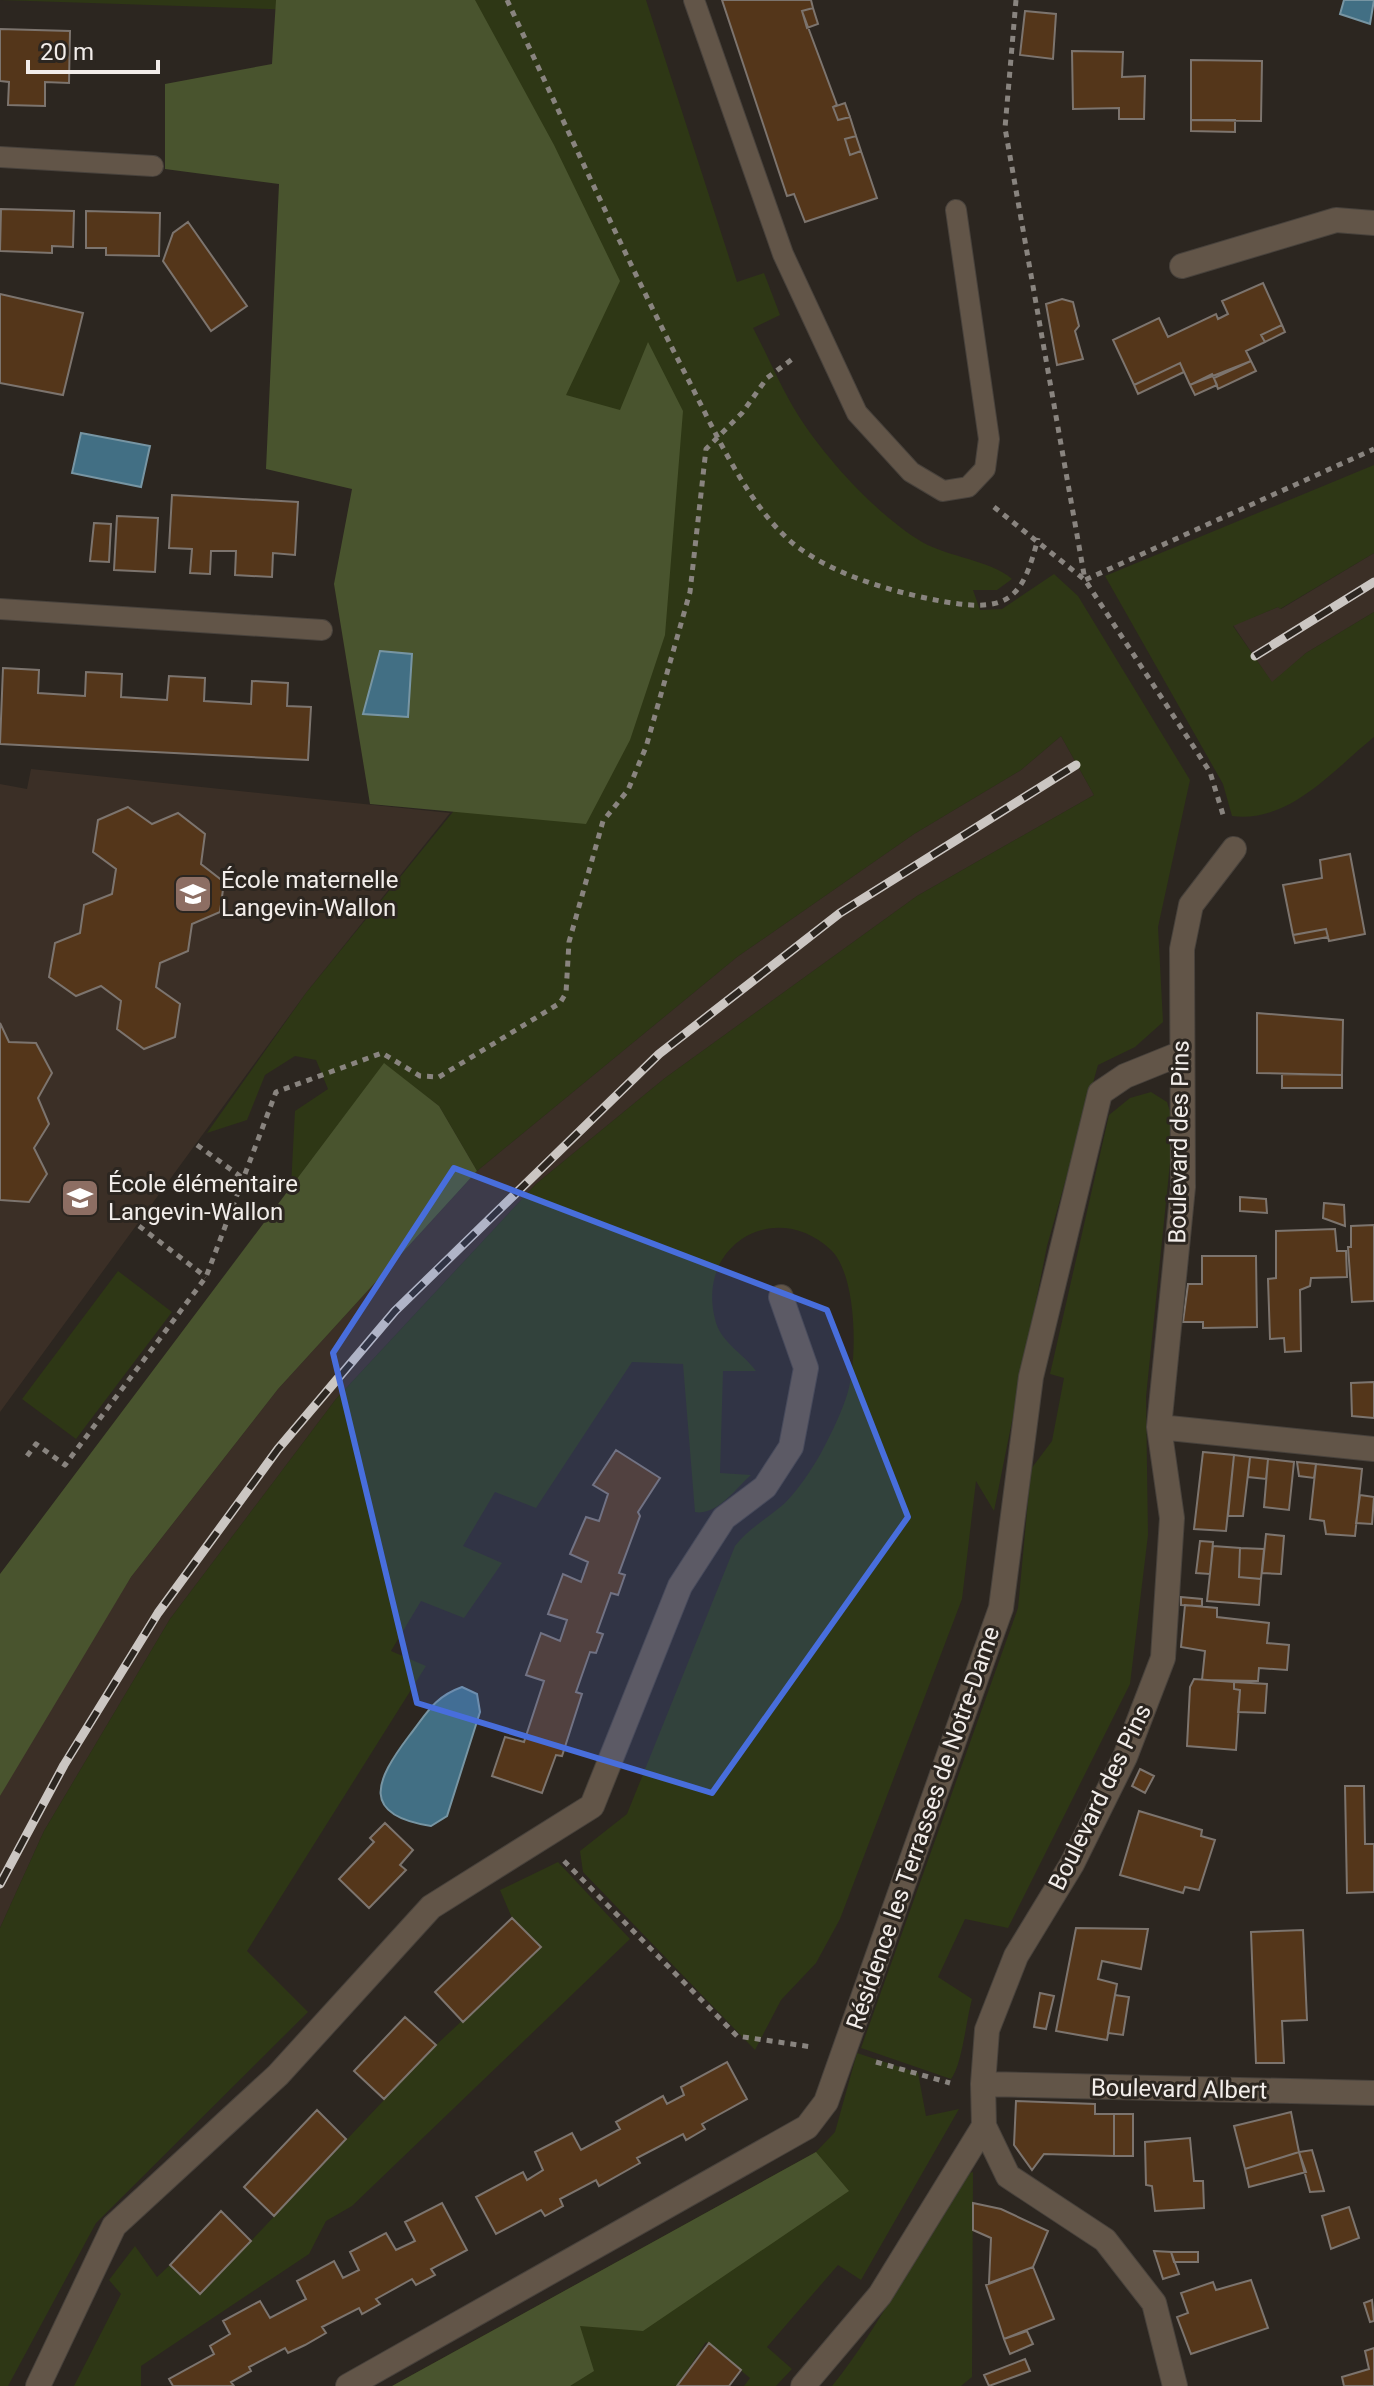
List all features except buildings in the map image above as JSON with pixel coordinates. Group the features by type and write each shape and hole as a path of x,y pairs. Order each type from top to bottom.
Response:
{"street":[{"path":"1182,266 1336,220 1374,223"},
{"name":"Boulevard des Pins","path":"1175,2386 1154,2303 1105,2240 1008,2176 984,2126 983,2084 987,2030 1016,1956 1079,1850 1125,1757 1163,1658 1172,1518 1159,1427 1183,1187 1182,949 1191,905 1234,849"},
{"name":"Résidence les Terrasses de Notre-Dame","path":"348,2386 807,2127 826,2102 1001,1608 1031,1377 1100,1093 1125,1076 1182,1053"},
{"path":"38,2386 114,2226 278,2075 431,1907 592,1806 680,1586 724,1518 765,1487 791,1447 806,1368 781,1297"},
{"path":"1159,1427 1374,1449"},
{"name":"Boulevard Albert","path":"983,2084 1374,2093"},
{"path":"803,2386 880,2295 984,2126"}],"lane":[{"path":"694,0 783,254 857,413 911,472 943,491 968,487 985,469 989,439 956,210"},
{"path":"0,157 153,166"},
{"path":"0,609 322,630"}],"path":[{"path":"507,0 658,321 717,436 762,509 798,548 850,575 908,595 972,607 1011,599 1027,579 1038,538"},
{"path":"1016,0 1005,128 1085,580"},
{"path":"27,1456 36,1444 65,1465 206,1277 276,1092 382,1053 420,1076 439,1077 560,1003 566,993 569,942 603,821 628,790 646,747 690,592 706,449 742,413 767,378 801,352"},
{"path":"1085,580 1374,449"},
{"path":"968,487 1038,538 1085,580 1210,772 1234,849"},
{"path":"197,1145 244,1179"},
{"path":"139,1226 206,1277"},
{"path":"574,1871 737,2036 845,2052 939,2083"}],"highlighted area":[{"path":"454,1168 827,1310 908,1517 712,1793 417,1703 333,1353"}],"shaded area":[{"path":"1374,553 1374,612 1306,653 1272,683 1233,625 1278,607 1281,609"},
{"path":"1061,736 1094,795 917,896 665,1078 536,1184 336,1399 170,1619 44,1831 0,1928 0,1796 19,1758 131,1577 278,1389 477,1171 737,957 914,834 1021,770"},
{"name":"École maternelle Langevin-Wallon","path":"31,769 450,813 306,993 0,1412 0,784 27,789"}],"green space":[{"path":"0,0 646,0 737,282 764,273 780,315 753,328 798,415 854,485 905,531 932,547 992,567 1012,579 997,590 973,590 980,610 1002,609 1054,574 1078,596 1190,780 1158,927 1163,1022 1135,1047 1098,1065 1047,1246 994,1511 976,1481 962,1599 840,1919 816,1963 781,2000 755,2050 583,1872 580,1851 627,1814 735,1546 800,1486 821,1453 846,1398 854,1344 846,1279 840,1262 831,1250 809,1235 787,1228 765,1229 745,1237 729,1250 717,1269 712,1292 718,1327 726,1341 756,1371 723,1371 720,1473 751,1475 711,1510 695,1512 683,1364 632,1362 536,1508 495,1492 463,1546 502,1563 464,1618 421,1601 391,1651 426,1666 247,1951 308,2012 96,2223 8,2386 0,2386 0,1928 44,1831 170,1619 336,1399 536,1184 665,1078 917,896 1094,795 1061,736 1021,770 914,834 737,957 477,1171 439,1106 384,1064 291,1187 295,1111 328,1089 316,1060 295,1056 265,1075 247,1120 207,1133 306,993 517,733 420,14"},
{"path":"276,0 475,0 554,145 620,281 566,395 620,410 648,342 683,411 665,635 630,740 586,824 370,804 334,584 352,489 266,469 279,184 165,169 165,84 272,64"},
{"path":"1374,465 1374,553 1280,609 1278,607 1233,626 1272,682 1306,653 1374,612 1374,737 1326,779 1291,803 1253,816 1232,816 1223,784 1105,576"},
{"path":"384,1063 439,1106 477,1171 278,1389 131,1577 0,1796 0,1574"},
{"path":"1151,1092 1167,1102 1174,1124 1146,1397 1148,1535 1130,1684 1008,1928 965,1919 938,1977 972,1999 961,2053 951,2079 861,2048 1018,1608 1031,1469 1052,1441 1064,1378 1050,1374 1109,1115 1130,1098"},
{"path":"118,1271 172,1312 76,1439 22,1399"},
{"path":"558,1862 630,1939 352,2206 326,2221 309,2254 141,2366 141,2386 74,2386 121,2294 109,2280 135,2246 157,2277 170,2265 201,2294 436,2045 541,1947 512,1918 500,1890"},
{"path":"857,2053 918,2073 926,2116 959,2109 861,2280 838,2265 767,2347 792,2369 776,2386 744,2386 750,2378 706,2342 677,2386 392,2386 816,2152 835,2132"},
{"path":"816,2152 849,2191 643,2331 580,2326 594,2371 570,2386 392,2386"},
{"path":"973,2172 972,2377 961,2386 832,2386 884,2310 961,2176"}],"water":[{"path":"1344,0 1374,0 1370,24 1340,14"},
{"path":"81,433 150,446 141,487 72,473"},
{"path":"380,651 412,654 408,717 363,714"},
{"path":"462,1687 477,1694 480,1712 447,1816 431,1826 393,1814 384,1805 381,1794 382,1781 388,1768 432,1707 444,1696"}],"railway":[{"path":"1255,656 1374,582"},
{"path":"0,1884 64,1765 158,1613 278,1449 395,1311 659,1054 840,913 1076,765"}],"place":[{"name":"École maternelle Langevin-Wallon","path":"193,894"},
{"name":"École élémentaire Langevin-Wallon","path":"80,1198"}]}
